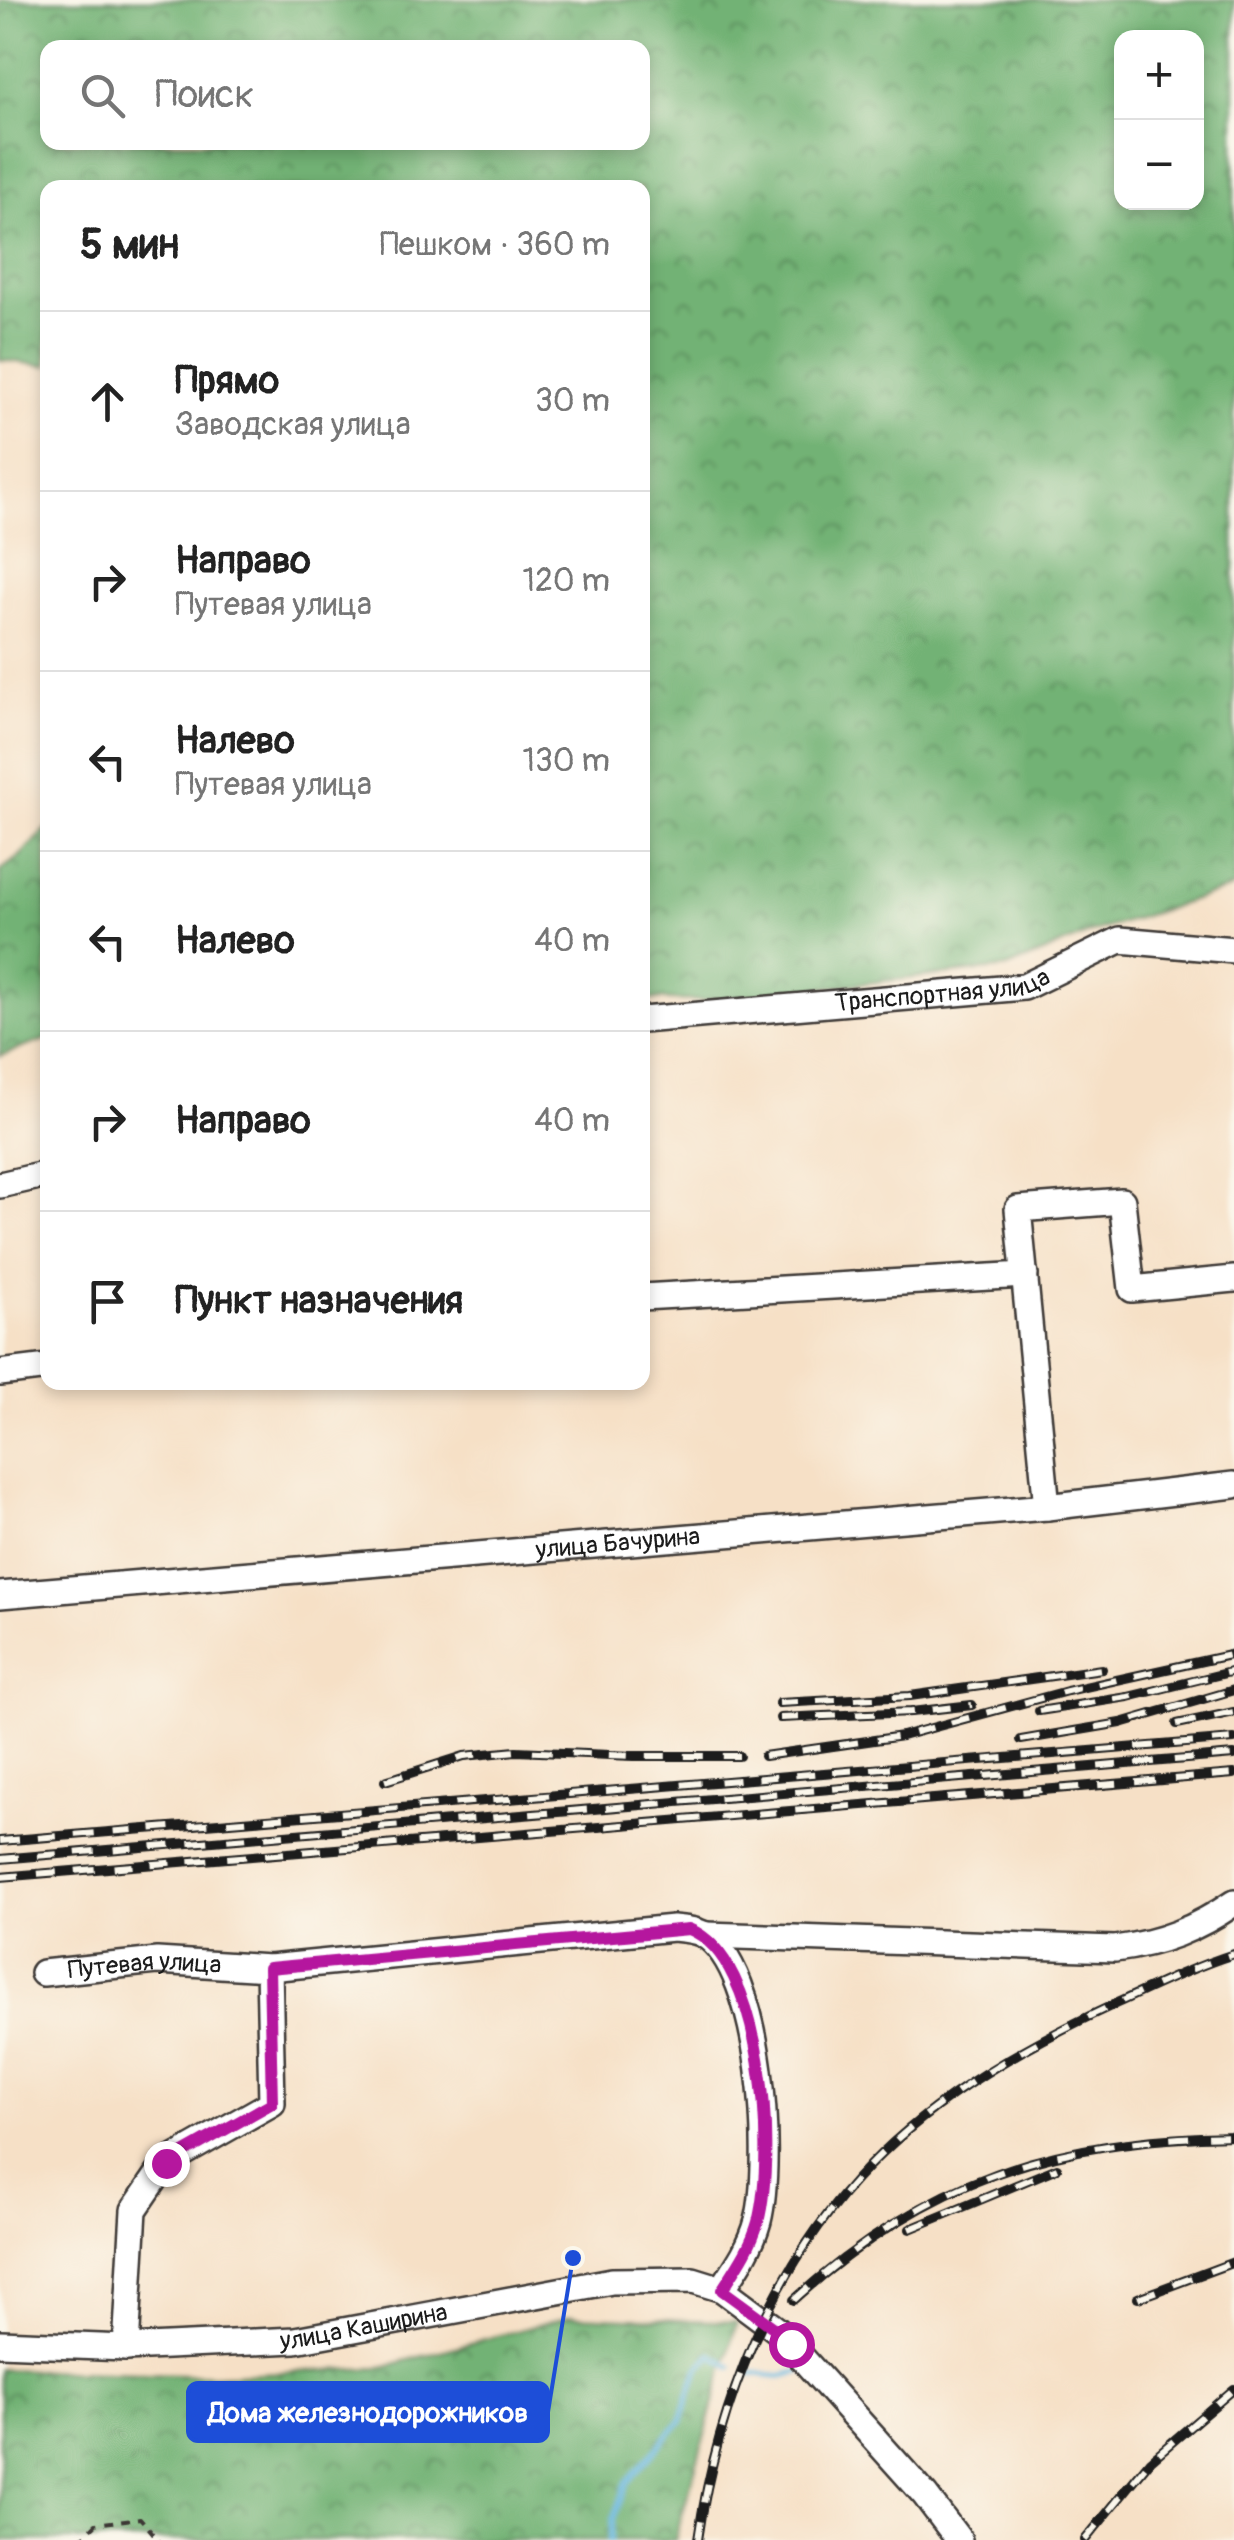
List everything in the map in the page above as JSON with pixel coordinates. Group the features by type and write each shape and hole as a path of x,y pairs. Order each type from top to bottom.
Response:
{"street":[{"name":"Транспортная улица","path":"650,1019 1024,987 1120,940 1234,950"},
{"path":"0,1185 40,1176"},
{"path":"1047,1508 1018,1209 1122,1201 1132,1289 1234,1278"},
{"path":"650,1297 1026,1275"},
{"path":"0,1374 40,1369"},
{"name":"улица Бачурина","path":"0,1595 1047,1508 1234,1485"},
{"name":"Путевая улица","path":"43,1973 157,1960 269,1968 672,1928 706,1935 1116,1949 1172,1938 1234,1903"},
{"path":"706,1935 730,1968 758,2048 764,2142 759,2218 752,2239 722,2290 791,2344 912,2480 959,2540"},
{"path":"730,1968 739,1948 751,1937"},
{"path":"126,2348 134,2210 166,2163 272,2103 269,1968"},
{"name":"улица Каширина","path":"0,2342 126,2348 295,2340 612,2280 692,2280 722,2290"}],"path":[{"path":"80,2540 96,2524 140,2518 159,2540"}],"green space":[{"path":"0,0 1234,0 1234,887 1091,933 1007,968 701,1001 650,999 650,180 40,180 40,365 0,360"},
{"path":"40,835 40,1042 0,1056 0,871"},
{"path":"571,2316 737,2322 675,2540 0,2540 0,2369 215,2375 378,2368"}],"waterway":[{"path":"610,2540 613,2519 627,2482 681,2421 698,2369 711,2355 731,2366"},
{"path":"749,2373 781,2376 799,2372"}],"railway":[{"path":"764,1756 902,1736 1067,1691 1234,1654"},
{"path":"779,1703 910,1696 1102,1669"},
{"path":"1039,1711 1128,1697 1234,1671"},
{"path":"1021,1740 1121,1723 1234,1690"},
{"path":"780,1718 972,1705"},
{"path":"1177,1724 1234,1712"},
{"path":"0,1841 1234,1739"},
{"path":"385,1781 464,1756 516,1751 739,1756"},
{"path":"0,1859 1234,1755"},
{"path":"0,1877 1234,1774"},
{"path":"698,2540 719,2439 755,2340 804,2247 869,2166 924,2116 1016,2055 1144,1990 1234,1954"},
{"path":"794,2300 894,2223 997,2173 1108,2146 1234,2136"},
{"path":"910,2229 1057,2168"},
{"path":"1138,2298 1234,2262"},
{"path":"1085,2540 1150,2461 1234,2389"}],"place":[{"name":"Дома железнодорожников","path":"573,2258"}],"route":[{"path":"166,2163 272,2103 269,1968 689,1929 706,1935 730,1968 758,2048 761,2073 764,2142 759,2218 752,2239 722,2290 791,2344"}]}
